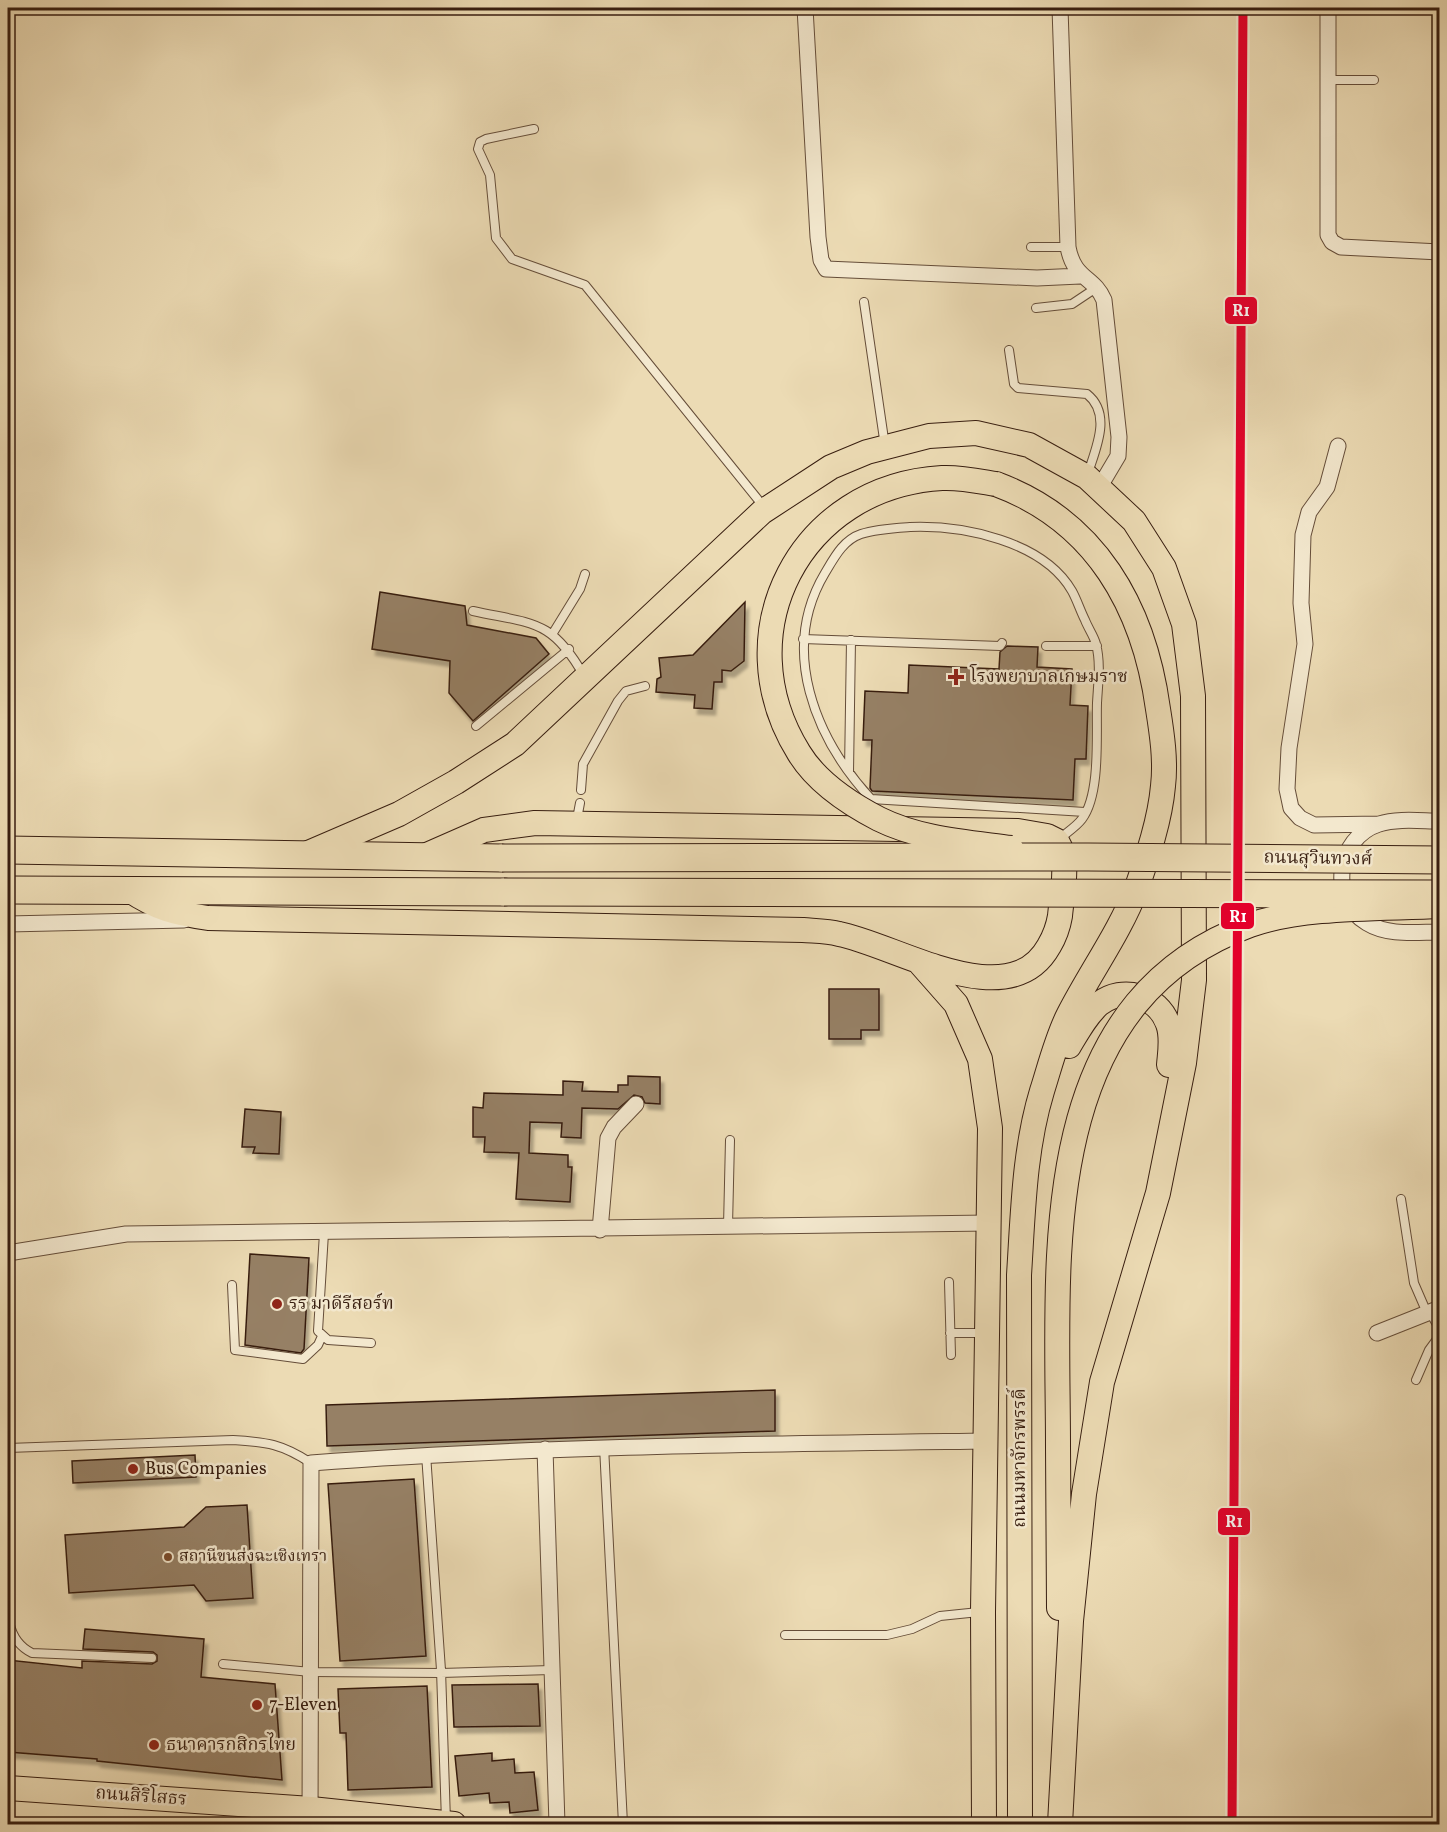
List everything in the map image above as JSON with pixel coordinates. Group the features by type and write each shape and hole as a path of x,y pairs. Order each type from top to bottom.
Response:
{"highway":[{"name":"ถนนสุวินทวงศ์","path":"14,845 502,858 1088,857 1440,860"},
{"path":"8,890 1440,894"}],"main road":[{"path":"306,854 399,814 456,782 515,744 766,509 831,467 885,447 929,436 976,433 1029,445 1093,483 1134,521 1164,568 1184,624 1193,696 1194,980 1184,1063 1158,1193 1102,1383 1087,1472 1071,1621 1060,1799"},
{"path":"1041,1094 1068,1016 1110,944 1136,888 1154,834 1163,786 1163,742 1149,663 1136,619 1119,585 1092,549 1049,509 1022,494 996,484 941,478 876,493 839,515 808,541 790,570 775,611 768,669 774,699 800,755 823,780 851,803 880,819 916,833 1088,857"},
{"path":"129,890 154,906 169,912 208,918 803,930 840,934 919,962 987,977 1027,971 1044,955 1058,929 1065,863 1057,841 1047,836 1018,831 578,813 535,823 484,830 427,855"},
{"path":"1060,1824 1059,1240 1070,1146 1099,1066 1135,1006 1157,982 1219,938 1290,914 1440,906"},
{"path":"919,962 956,1004 980,1059 990,1128 988,1441 983,1612 984,1824"},
{"path":"1041,1094 1084,1020 1100,1004 1113,996 1126,994 1141,996 1153,1003 1166,1019 1171,1040 1158,1193"},
{"name":"ถนนมหาจักรพรรดิ์","path":"1020,1824 1019,1275 1023,1203 1041,1094"},
{"name":"ถนนสิริโสธร","path":"8,1788 311,1817 450,1824"}],"street":[{"path":"805,8 818,237 821,260 826,269 1037,278 1080,276"},
{"path":"1060,8 1068,247 1070,258 1080,276 1096,288 1104,300 1119,437 1118,456 1093,483"},
{"path":"1328,8 1326,80 1328,235 1332,242 1341,247 1440,252"},
{"path":"1338,446 1327,487 1309,512 1303,535 1301,603 1305,644 1289,748 1287,789 1291,808 1300,818 1314,825 1440,821"},
{"path":"1379,824 1363,832 1351,845 1343,862 1341,880 1345,897 1353,912 1366,923 1382,930 1440,932"},
{"path":"8,924 208,918"},
{"path":"600,1230 608,1138 614,1127 636,1104"},
{"path":"8,1253 126,1234 600,1230 989,1223"},
{"path":"1377,1334 1432,1311"},
{"path":"311,1817 311,1463 426,1454 604,1446 988,1441"},
{"path":"545,1449 557,1824"}],"lane":[{"path":"1326,80 1374,80"},
{"path":"534,129 486,139 480,142 478,149 490,176 496,238 501,247 512,259 585,285 766,509"},
{"path":"1031,247 1068,247"},
{"path":"1036,308 1072,304 1096,288"},
{"path":"864,302 885,447"},
{"path":"1009,350 1014,384 1018,388 1087,394 1094,400 1101,422 1093,483"},
{"path":"1057,841 1082,819 1085,812 1090,800 1095,767 1097,646 1071,590 1046,565 1007,541 967,530 937,526 861,534 844,543 819,584 804,624 803,639 808,690 824,730 849,772 871,799 1085,812"},
{"path":"553,633 580,589 585,574"},
{"path":"473,611 537,626 553,633 569,649 587,679"},
{"path":"803,639 1000,646 1002,643"},
{"path":"849,772 851,640"},
{"path":"1046,646 1097,646"},
{"path":"476,726 569,649"},
{"path":"581,790 583,764 618,701 626,691 645,686"},
{"path":"728,1228 730,1140"},
{"path":"1401,1199 1414,1283 1432,1311 1440,1330"},
{"path":"324,1233 317,1324 322,1336 328,1340 371,1343"},
{"path":"949,1282 951,1355"},
{"path":"232,1285 235,1350 303,1359 318,1345 322,1336"},
{"path":"950,1333 987,1333"},
{"path":"1416,1380 1428,1350 1440,1335"},
{"path":"8,1448 233,1440 269,1442 290,1450 311,1463"},
{"path":"604,1446 623,1824"},
{"path":"426,1454 450,1824"},
{"path":"8,1570 9,1620 13,1638 20,1647 32,1653 152,1659"},
{"path":"785,1635 887,1635 912,1629 940,1616 983,1612"},
{"path":"223,1664 310,1672 441,1673 551,1670"}],"building":[{"path":"380,592 465,606 467,625 536,638 549,654 473,721 449,693 450,661 372,649"},
{"path":"745,602 744,661 731,671 722,670 722,682 714,682 712,709 694,708 695,695 656,692 657,679 661,677 659,658 693,655"},
{"path":"1007,646 1038,647 1037,667 1072,669 1070,705 1088,706 1086,759 1075,759 1073,800 872,791 870,788 872,740 863,740 865,691 908,693 909,665 999,669 1000,652"},
{"path":"829,989 879,989 879,1030 861,1030 861,1039 829,1039"},
{"path":"628,1076 660,1077 660,1104 645,1103 642,1097 634,1095 618,1109 582,1108 581,1138 561,1137 562,1123 530,1122 529,1153 568,1155 568,1167 572,1167 570,1202 516,1199 519,1153 484,1152 485,1137 473,1137 473,1107 483,1108 484,1093 563,1095 563,1081 583,1082 582,1091 618,1092 618,1085 628,1085"},
{"path":"245,1109 281,1112 279,1154 253,1153 255,1147 242,1147"},
{"name":"รร มาดีรีสอร์ท","path":"250,1254 309,1258 304,1349 301,1353 245,1345"},
{"path":"775,1390 775,1431 327,1446 326,1405"},
{"path":"195,1455 196,1477 73,1483 72,1461"},
{"path":"414,1479 426,1656 340,1661 328,1484"},
{"name":"สถานีขนส่งฉะเชิงเทรา","path":"247,1505 253,1598 206,1601 194,1585 69,1593 65,1535 184,1527 206,1507"},
{"path":"85,1629 204,1639 201,1677 275,1684 282,1780 97,1761 97,1759 8,1752 8,1660 82,1668 82,1661 152,1664 157,1661 157,1655 153,1652 83,1649"},
{"path":"538,1684 540,1726 454,1727 452,1685"},
{"path":"427,1686 432,1787 348,1790 346,1733 340,1733 338,1689"},
{"path":"492,1753 492,1761 514,1759 515,1773 534,1772 538,1810 510,1813 509,1802 490,1803 489,1793 459,1796 455,1756"}],"transit line":[{"name":"R1","path":"1232,1824 1243,8"}],"place":[{"name":"โรงพยาบาลเกษมราช","path":"956,677"},
{"name":"รร มาดีรีสอร์ท","path":"277,1304"},
{"name":"Bus Companies","path":"133,1469"},
{"name":"สถานีขนส่งฉะเชิงเทรา","path":"168,1557"},
{"name":"7-Eleven","path":"257,1705"},
{"name":"ธนาคารกสิกรไทย","path":"154,1745"}]}
